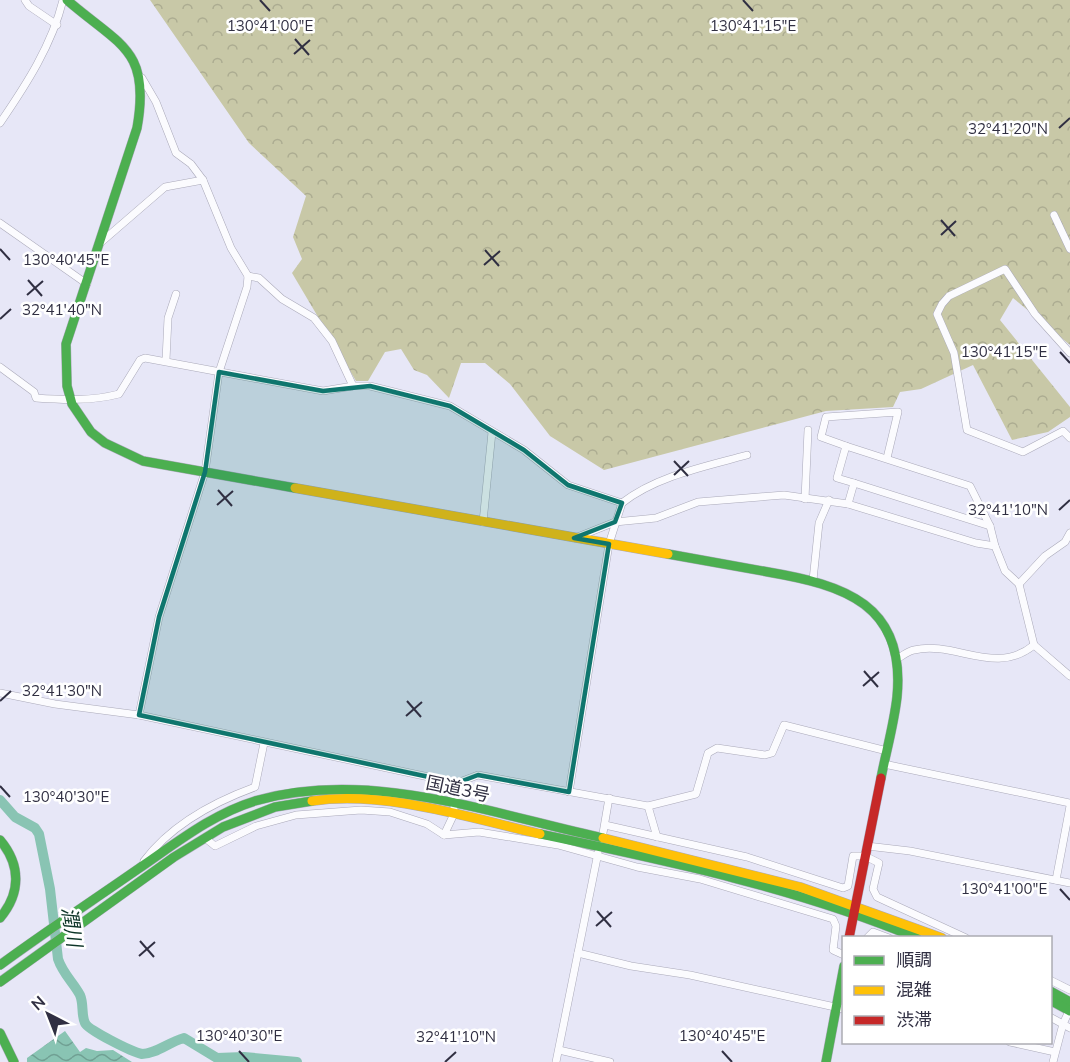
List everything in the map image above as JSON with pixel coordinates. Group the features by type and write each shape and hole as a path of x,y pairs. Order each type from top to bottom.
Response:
{"main road":[{"path":"65,0 120,40 135,61 141,78 143,100 137,128 66,344 64,381 69,400 87,429 109,448 143,461 813,580 836,585 871,606 890,632 897,659 897,698 849,936"},
{"name":"国道3号","path":"0,965 66,918 219,817 254,802 285,794 345,788 417,797 600,846"},
{"name":"国道3号","path":"0,982 204,838 223,827 275,807 327,800 361,799 406,805 600,846 711,861 856,907 936,936"},
{"path":"0,840 11,854 17,875 14,898 0,918"},
{"name":"国道3号","path":"856,907 913,936"},
{"path":"826,1062 840,1008 842,980"},
{"path":"1052,993 1070,1008"},
{"path":"1052,1001 1070,1008"},
{"path":"0,1033 14,1062"}],"street":[{"path":"26,0 30,6 57,25"},
{"path":"0,123 27,83 57,25 65,0"},
{"path":"139,715 159,617 205,472 219,372 247,287 248,276 231,248 203,180 191,164 176,153 156,102 141,78"},
{"path":"99,244 165,187 203,180"},
{"path":"1054,215 1070,249"},
{"path":"0,223 87,284"},
{"path":"1070,353 1035,314 1005,270 949,296 937,314 954,353 967,430 1023,452 1063,431 1070,438"},
{"path":"248,276 259,278 282,299 314,318 332,341 353,386"},
{"path":"166,360 168,318 176,294"},
{"path":"0,367 34,392 36,398 69,400 119,394 140,360 145,358 166,360 323,391 370,386 450,406 524,450 568,485 622,502"},
{"path":"887,458 898,412 826,417 821,437 970,486 990,526 1005,571 1019,584 1034,645 1070,676"},
{"path":"805,499 808,430"},
{"path":"483,522 492,432"},
{"path":"846,446 837,478 990,526"},
{"path":"569,792 609,544 622,502 634,493 679,476 747,455"},
{"path":"849,504 854,483"},
{"path":"574,538 615,522 656,518 698,502 784,495 849,504 976,543 995,546"},
{"path":"813,580 819,523 829,500"},
{"path":"1019,584 1045,556 1065,542 1070,533"},
{"path":"897,659 912,650 926,649 992,658 1011,658 1024,653 1034,645"},
{"path":"0,693 55,704 139,715 457,783 478,775 648,806 696,794 708,753 711,750 739,750 765,755 772,753 784,725 887,751"},
{"path":"136,871 150,853 187,821 224,800 255,787 264,743"},
{"path":"884,765 1070,805 1056,880"},
{"path":"444,835 453,816 457,783"},
{"path":"556,1062 609,798"},
{"path":"648,806 653,816 657,837"},
{"path":"204,838 215,846 256,826 281,818 361,810 413,818 444,835 479,832 558,845 600,846 637,867 700,879 833,919 836,926 833,950 842,954"},
{"path":"605,825 747,857 843,888 848,886 853,856 866,851 910,851 1070,883"},
{"path":"866,851 879,863 873,889 878,897 962,936"},
{"path":"869,936 873,932 884,936"},
{"path":"578,953 840,1008"},
{"path":"1052,981 1070,990"},
{"path":"1053,1062 1063,1024 1070,1008"},
{"path":"1052,1018 1070,1028"},
{"path":"1019,1044 1055,1052"},
{"path":"559,1050 610,1062"}],"highlighted area":[{"path":"219,372 323,391 370,386 450,406 524,450 568,485 622,503 615,522 574,538 609,544 569,792 478,775 457,783 139,715 159,617 205,472"}],"green space":[{"path":"150,0 1070,0 1070,345 1013,298 1000,320 1070,407 1070,417 1048,432 1012,440 973,365 921,389 900,392 893,407 826,411 604,470 550,436 510,384 485,363 461,363 449,398 427,375 414,370 401,349 385,352 368,381 356,381 292,273 302,259 293,237 306,196 249,143"}],"water":[{"path":"65,1031 80,1052 86,1048 97,1051 113,1050 132,1062 27,1062 27,1058"}],"waterway":[{"name":"潤川","path":"0,800 15,817 35,828 39,834 50,889 58,959 80,995 84,1020 88,1026 111,1040 142,1054 184,1038 217,1058 244,1057 297,1062"}],"traffic: fast":[{"path":"67,0 116,40 127,52 135,65 139,81 140,102 137,128 66,344 67,386 72,404 91,432 105,443 143,461 295,488"},
{"path":"668,554 796,577 821,584 845,593 864,604 880,620 891,640 897,665 896,707 881,778"},
{"path":"0,965 194,831 224,814 255,801 298,792 342,789 386,792 474,807 603,838"},
{"path":"0,982 174,857 223,827 275,807 312,801"},
{"path":"540,834 732,877 825,904 912,936"},
{"path":"0,840 12,859 16,879 12,899 0,918"},
{"path":"826,1062 842,977"},
{"path":"1052,992 1070,1002"},
{"path":"1052,1001 1070,1011"},
{"path":"0,1033 14,1062"}],"traffic: slow":[{"path":"295,488 668,554"},
{"path":"312,801 369,799 398,802 540,834"},
{"path":"603,838 800,887 936,936"}],"traffic: jam":[{"path":"849,936 881,778"}]}
